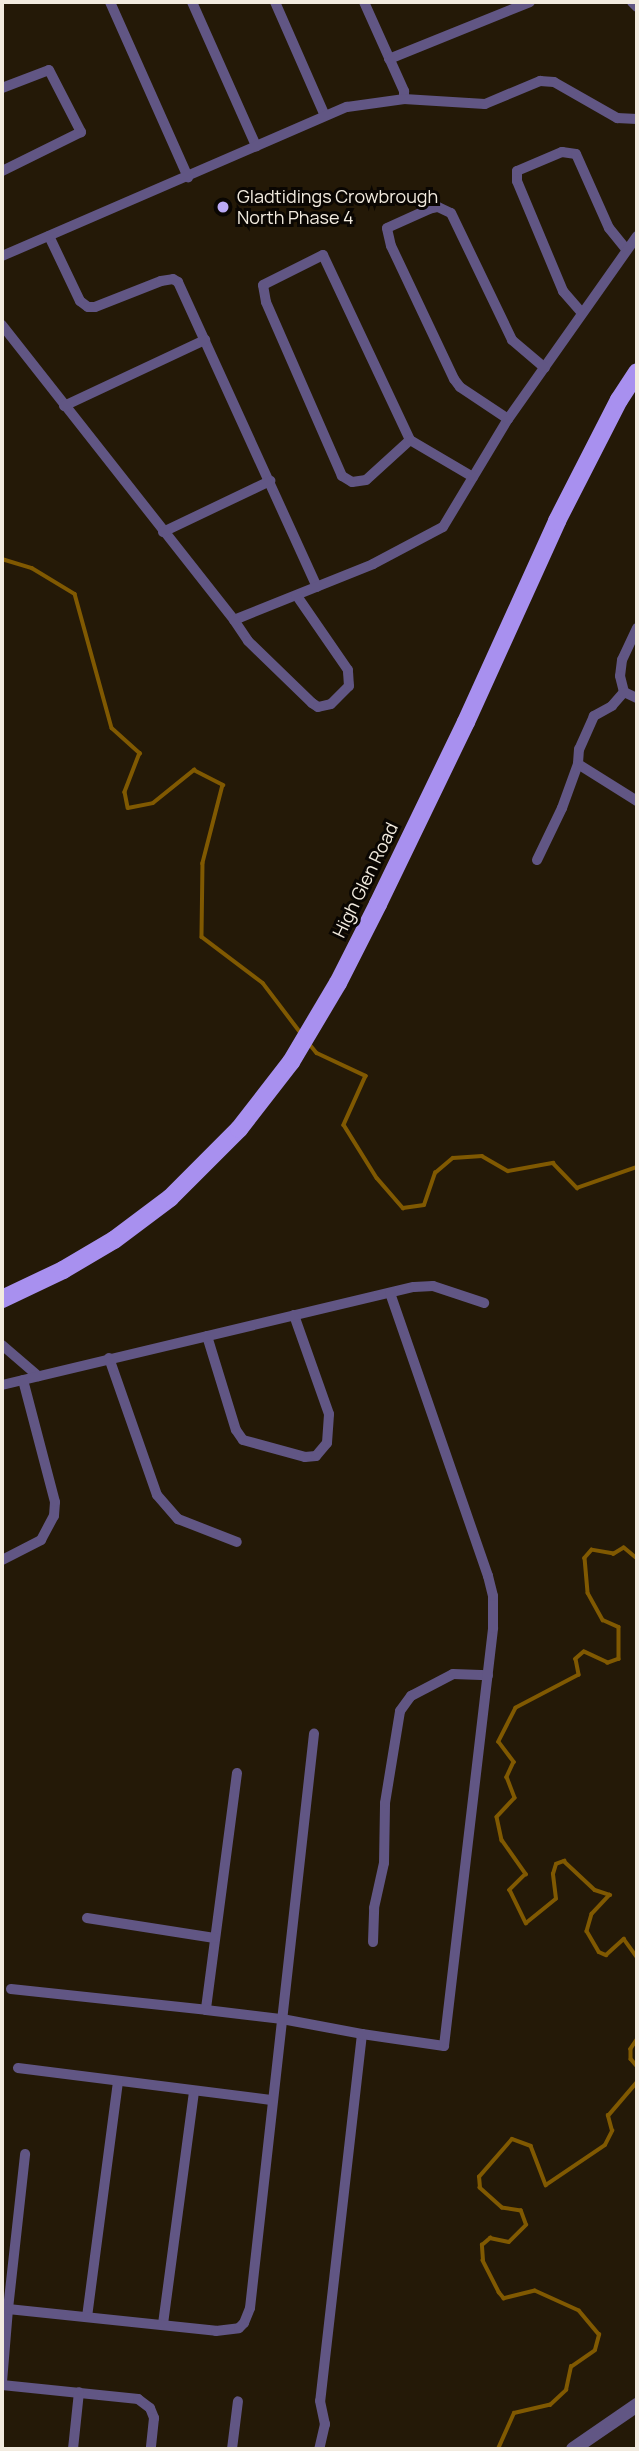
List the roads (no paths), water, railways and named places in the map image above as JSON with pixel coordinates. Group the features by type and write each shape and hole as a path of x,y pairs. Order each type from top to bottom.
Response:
{"main road":[{"name":"High Glen Road","path":"2,1299 64,1270 104,1246 170,1198 239,1129 290,1062 378,904 466,722 563,509 619,400 637,372"}],"street":[{"path":"110,2 188,177"},
{"path":"192,2 256,146"},
{"path":"275,2 324,116"},
{"path":"364,2 404,91 404,99"},
{"path":"388,59 530,2"},
{"path":"632,2 637,6"},
{"path":"2,88 49,70 81,132 2,172"},
{"path":"2,256 347,107 404,99 485,104 540,81 554,82 617,118 637,119"},
{"path":"582,313 563,291 517,181 517,171 562,152 576,154 609,228 627,250"},
{"path":"508,419 460,387 454,379 391,246 387,228 429,209 438,207 451,213 512,340 545,368"},
{"path":"49,236 83,304 95,307 173,279 184,291 317,587"},
{"path":"234,620 297,596 432,535 443,527 508,419 637,236"},
{"path":"410,440 366,481 352,482 342,476 266,302 262,285 323,255 410,440 473,477"},
{"path":"2,325 248,641 312,703 318,707 331,704 349,686 348,670 297,596"},
{"path":"64,406 205,340"},
{"path":"163,532 270,481"},
{"path":"624,692 620,676 622,660 637,628"},
{"path":"624,692 637,698"},
{"path":"537,860 562,808 578,764 579,749 594,716 612,706 624,692"},
{"path":"578,764 637,801"},
{"path":"2,1385 390,1293 433,1286 484,1303"},
{"path":"11,1989 282,2018 362,2034 444,2046 488,1675 493,1597 390,1293"},
{"path":"207,1336 236,1430 243,1440 305,1457 316,1456 327,1443 329,1414 294,1315"},
{"path":"2,1345 38,1376"},
{"path":"109,1358 158,1495 178,1519 237,1542"},
{"path":"2,1560 41,1540 54,1516 55,1502 23,1380"},
{"path":"373,1942 374,1908 384,1863 385,1802 400,1711 411,1696 453,1674 488,1675"},
{"path":"8,2309 216,2331 239,2328 244,2323 250,2308 314,1734"},
{"path":"205,2010 237,1773"},
{"path":"87,1918 214,1938"},
{"path":"319,2449 326,2424 320,2401 362,2034"},
{"path":"18,2068 194,2093 273,2100"},
{"path":"87,2317 118,2081"},
{"path":"163,2324 194,2093"},
{"path":"25,2154 2,2383 138,2399 150,2408 154,2418 151,2449"},
{"path":"2,2231 15,2233"},
{"path":"73,2449 79,2392"},
{"path":"232,2449 238,2401"},
{"path":"573,2449 637,2405"}],"waterway":[{"path":"2,559 32,568 75,594 112,728 140,753 125,792 128,808 153,803 194,770 223,785 203,863 202,937 263,983 301,1033"},
{"path":"308,1042 317,1053 366,1076 344,1125 377,1178 403,1208 424,1205 435,1173 453,1158 482,1156 508,1171 553,1163 577,1188 637,1167"},
{"path":"637,1559 624,1548 614,1554 592,1550 585,1558 588,1593 603,1620 619,1627 619,1659 608,1663 584,1652 576,1659 579,1675 516,1708 499,1742 514,1762 507,1777 515,1798 497,1817 502,1840 526,1874 510,1890 526,1923 556,1899 553,1874 556,1864 564,1861 595,1890 610,1895 592,1914 587,1931 599,1952 606,1955 624,1939 637,1957"},
{"path":"637,2040 631,2049 631,2059 637,2066"},
{"path":"498,2449 514,2413 550,2405 566,2390 571,2367 595,2350 599,2335 579,2311 535,2291 504,2299 499,2293 483,2261 482,2245 490,2238 509,2242 526,2225 521,2211 502,2208 480,2188 479,2177 512,2139 531,2146 546,2185 605,2145 612,2131 608,2116 637,2082"}],"place":[{"name":"Gladtidings Crowbrough North Phase 4","path":"223,207"}]}
